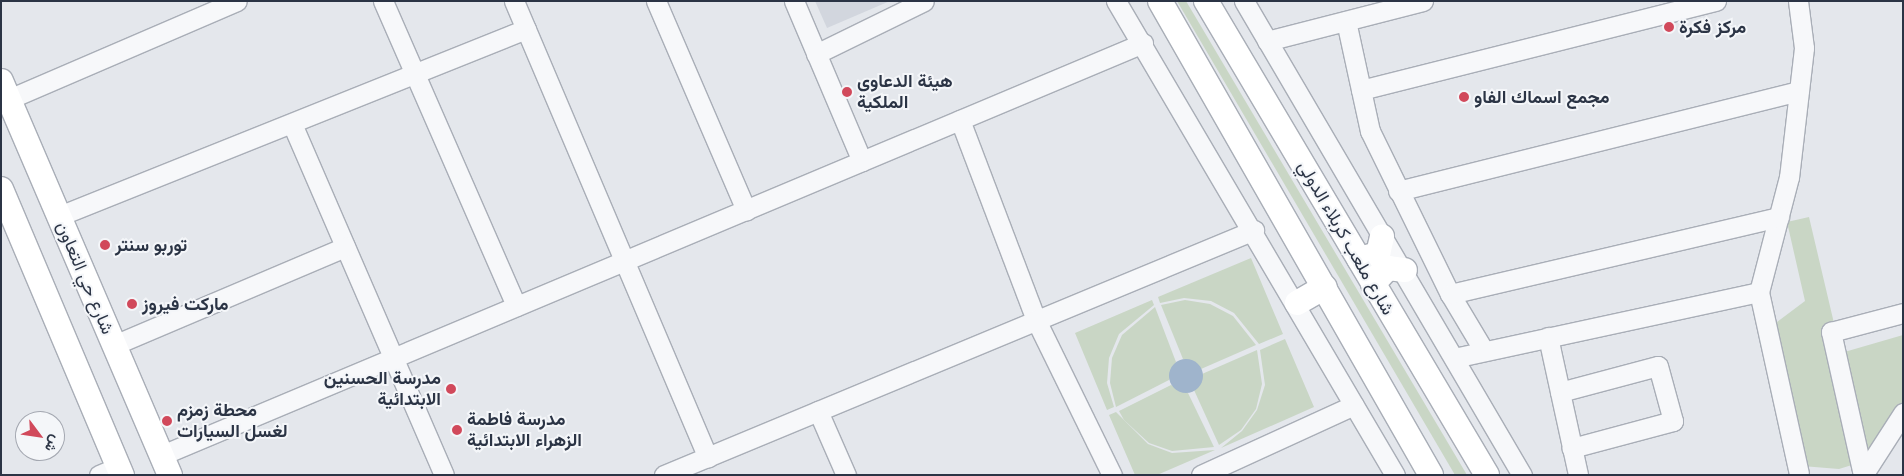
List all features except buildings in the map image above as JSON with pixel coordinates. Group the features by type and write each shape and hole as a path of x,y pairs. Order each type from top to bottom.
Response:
{"main road":[{"path":"1160,1 1432,475"},
{"name":"شارع ملعب كربلاء الدولي","path":"1206,1 1487,474"},
{"name":"شارع حي التعاون","path":"5,90 166,465"},
{"path":"1,189 113,472"},
{"path":"1359,259 1378,254 1382,236"},
{"path":"1374,284 1383,270 1404,270"},
{"path":"1297,303 1325,287"}],"street":[{"path":"5,90 201,8 237,1"},
{"path":"383,1 516,306"},
{"path":"514,1 708,456"},
{"path":"656,1 746,210"},
{"path":"794,1 862,161"},
{"path":"816,54 924,1"},
{"path":"1116,1 1297,303 1395,475"},
{"path":"1244,1 1382,236 1404,270 1522,475"},
{"path":"1267,40 1423,1"},
{"path":"1361,90 1716,1"},
{"path":"1796,475 1759,292 1789,177 1804,48 1798,1"},
{"path":"1346,20 1370,131 1450,294 1484,351"},
{"path":"59,216 293,126 526,29"},
{"path":"166,465 393,358 1142,43"},
{"path":"1398,191 1799,91"},
{"path":"960,120 1036,320 1112,475"},
{"path":"293,126 444,475"},
{"path":"1450,294 1779,217"},
{"path":"664,475 1254,230"},
{"path":"114,346 345,247"},
{"path":"1454,358 1759,292"},
{"path":"1863,475 1831,332 1903,313"},
{"path":"1548,337 1578,475"},
{"path":"1560,392 1658,366 1673,421 1572,448"},
{"path":"1201,475 1354,406"},
{"path":"818,411 846,475"},
{"path":"1863,475 1903,413"}],"shaded area":[{"path":"815,1 890,1 827,28"}],"green space":[{"path":"1177,1 1186,1 1467,475 1455,475"},
{"path":"1809,217 1841,353 1903,335 1903,402 1868,460 1839,469 1802,466 1769,328 1805,301 1787,222"},
{"path":"1251,258 1283,334 1259,344 1234,313 1211,301 1184,298 1160,303 1158,297"},
{"path":"1152,300 1154,305 1119,334 1109,358 1107,383 1114,407 1107,410 1075,333"},
{"path":"1185,300 1210,304 1233,316 1256,345 1201,369 1183,359 1161,305"},
{"path":"1155,307 1176,362 1169,380 1116,407 1110,383 1112,358 1122,335"},
{"path":"1285,339 1314,407 1221,448 1242,431 1257,410 1265,385 1260,350"},
{"path":"1257,350 1262,384 1256,409 1241,430 1219,445 1194,390 1202,374"},
{"path":"1171,385 1188,393 1214,447 1172,451 1149,443 1124,420 1119,411"},
{"path":"1116,412 1148,444 1172,453 1215,450 1157,475 1135,475 1109,415"}],"water":[{"path":"1186,359 1198,364 1203,376 1198,388 1186,393 1174,388 1169,376 1174,364"}],"place":[{"name":"مركز فكرة","path":"1669,27"},
{"name":"هيئة الدعاوى الملكية","path":"847,92"},
{"name":"مجمع اسماك الفاو","path":"1464,97"},
{"name":"توربو سنتر","path":"105,245"},
{"name":"ماركت فيروز","path":"132,304"},
{"name":"مدرسة الحسنين الابتدائية","path":"451,389"},
{"name":"محطة زمزم لغسل السيارات","path":"167,421"},
{"name":"مدرسة فاطمة الزهراء الابتدائية","path":"457,430"}]}
